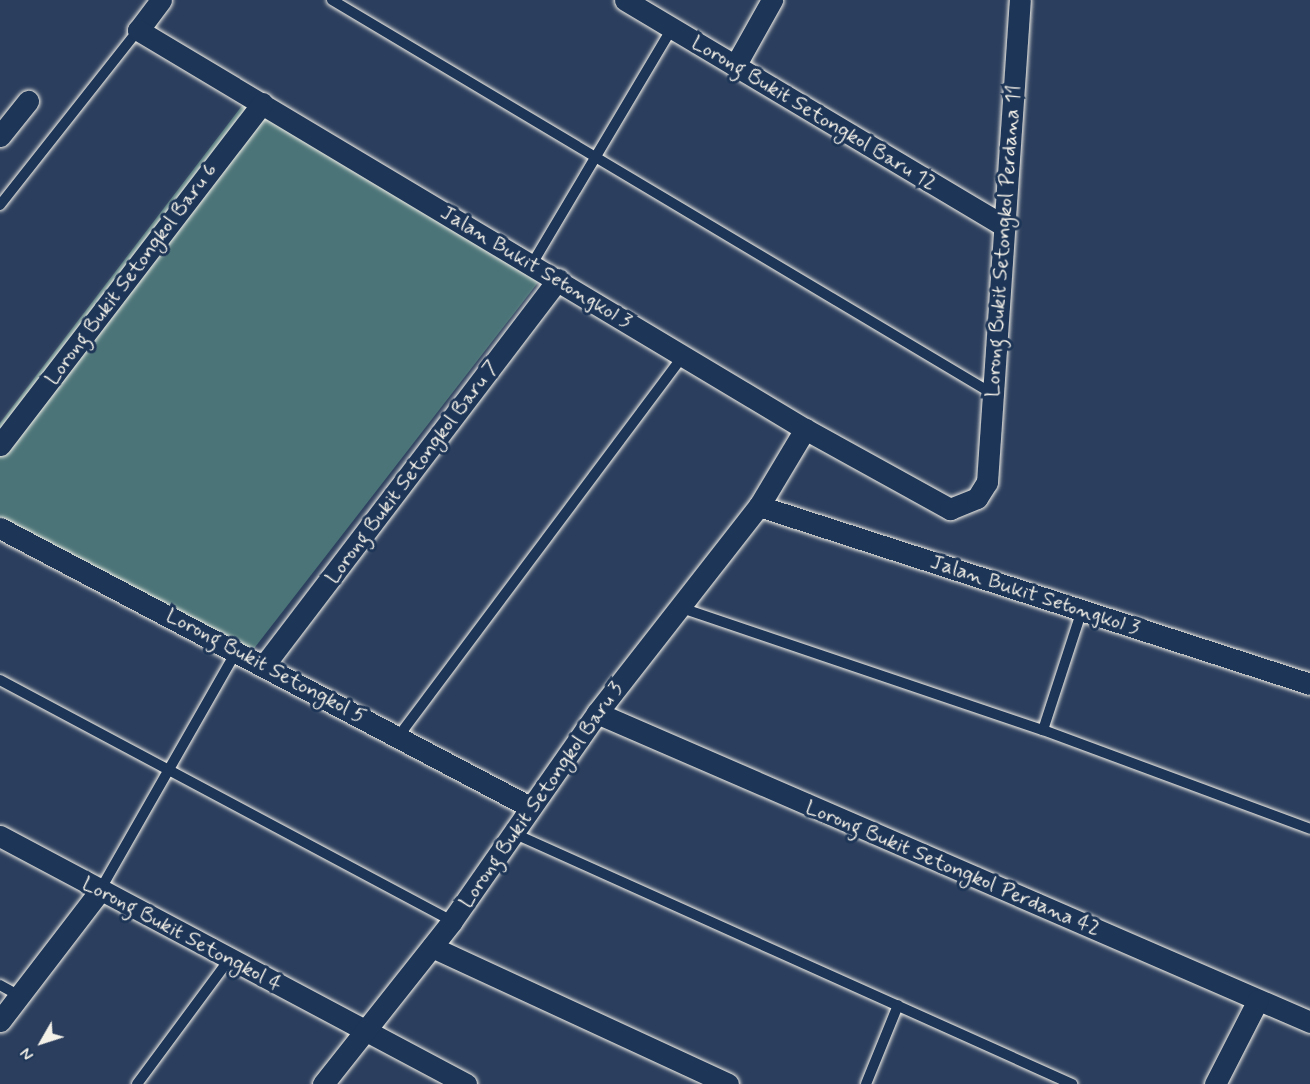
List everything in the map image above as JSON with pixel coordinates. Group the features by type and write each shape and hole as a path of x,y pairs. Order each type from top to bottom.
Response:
{"street":[{"path":"138,30 161,0"},
{"name":"Lorong Bukit Setongkol Baru 12","path":"625,0 1004,226"},
{"path":"735,66 772,0"},
{"name":"Lorong Bukit Setongkol Perdana 11","path":"934,504 950,509 965,506 978,498 987,482 1020,0"},
{"name":"Jalan Bukit Setongkol 3","path":"138,30 934,504"},
{"path":"0,136 28,102"},
{"name":"Lorong Bukit Setongkol Baru 6","path":"3,433 262,103"},
{"name":"Lorong Bukit Setongkol Baru 7","path":"265,664 558,279"},
{"name":"Lorong Bukit Setongkol Baru 3","path":"323,1084 452,921 597,713 759,506 805,429"},
{"name":"Jalan Bukit Setongkol 3","path":"759,506 1310,684"},
{"name":"Lorong Bukit Setongkol 5","path":"0,528 238,649 530,807"},
{"name":"Lorong Bukit Setongkol Perdana 42","path":"597,713 1310,1022"},
{"name":"Lorong Bukit Setongkol 4","path":"0,836 99,892 231,957 363,1033 466,1084"},
{"path":"0,1021 99,892"},
{"path":"432,947 728,1084"},
{"path":"1215,1084 1258,1000"}],"lane":[{"path":"332,0 993,394"},
{"path":"532,264 672,28"},
{"path":"0,205 138,30"},
{"path":"398,737 684,355"},
{"path":"679,607 1043,730 1310,828"},
{"path":"1043,730 1082,610"},
{"path":"99,892 238,649"},
{"path":"0,680 169,773 452,921"},
{"path":"513,833 1072,1084"},
{"path":"137,1084 231,957"},
{"path":"0,985 20,996"},
{"path":"866,1084 898,1005"}],"green space":[{"path":"254,90 550,267 249,655 0,520 0,423"}]}
